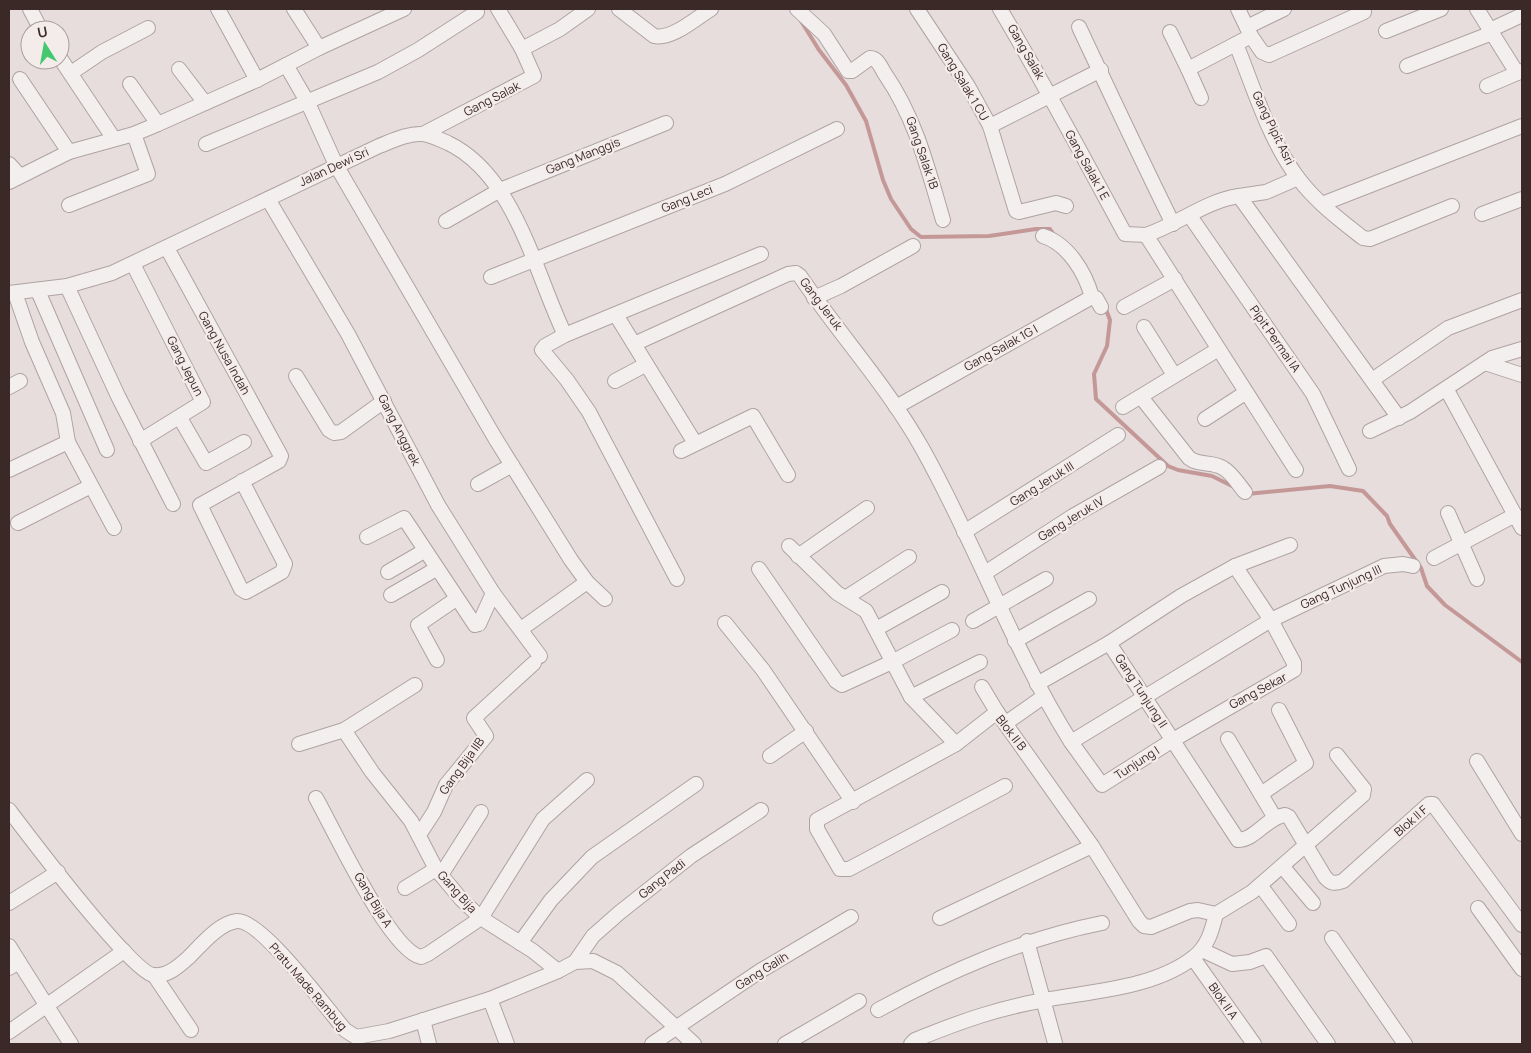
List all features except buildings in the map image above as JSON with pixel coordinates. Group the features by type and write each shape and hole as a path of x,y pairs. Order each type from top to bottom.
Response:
{"street":[{"path":"218,9 257,80"},
{"path":"294,9 319,48"},
{"path":"9,164 14,179 69,152 134,134 257,80 388,11 404,9"},
{"path":"498,9 522,49 560,29 588,9"},
{"path":"619,9 654,36 660,37 667,36 711,9"},
{"name":"Gang Salak 1B","path":"797,9 826,36 848,71 852,71 870,58 876,60 896,90 916,131 943,220"},
{"name":"Gang Salak 1 CU","path":"917,9 968,86 990,126 1101,70"},
{"name":"Gang Salak","path":"1000,9 1051,95"},
{"path":"1238,9 1249,32 1262,52 1269,55 1364,12"},
{"path":"1188,69 1236,44 1249,32 1284,9"},
{"path":"1386,31 1441,9"},
{"path":"1477,9 1520,72 1487,86"},
{"path":"206,144 308,103 378,72 418,50 477,12"},
{"path":"1407,66 1491,32 1522,15"},
{"path":"1079,27 1101,70 1132,143 1174,224"},
{"path":"71,73 102,52 148,28"},
{"path":"1170,32 1201,98"},
{"name":"Gang Pipit Asri","path":"1236,44 1276,141 1298,178 1322,204 1363,238 1370,239 1452,206"},
{"name":"Gang Salak","path":"423,134 534,76 522,49"},
{"path":"286,65 308,103 336,166 512,465 587,582 605,599"},
{"path":"179,69 205,103"},
{"path":"69,70 114,139"},
{"path":"20,79 69,152"},
{"path":"130,84 158,124"},
{"name":"Gang Salak 1 E","path":"1051,95 1086,166 1125,234 1146,235"},
{"name":"Gang Manggis","path":"446,220 500,190 666,123"},
{"path":"990,126 1016,211 1019,212 1056,203 1066,206"},
{"path":"1322,204 1522,126"},
{"name":"Gang Leci","path":"491,277 532,258 725,184 837,129"},
{"path":"69,204 148,174 134,134"},
{"path":"423,134 470,155 500,190 565,335"},
{"name":"Jalan Dewi Sri","path":"12,293 67,286 98,278 167,248 336,166 395,140 423,134"},
{"path":"1296,470 1217,350 1146,235 1174,224 1217,200 1266,192 1298,178"},
{"path":"1239,196 1399,418"},
{"name":"Gang Anggrek","path":"268,199 348,334 438,505 493,592 521,629 537,659"},
{"path":"1482,214 1522,199"},
{"name":"Pipit Permai IA","path":"1190,216 1313,394 1349,469"},
{"name":"Gang Salak 1G I","path":"896,407 1096,302 1075,262 1056,240 1043,236"},
{"path":"814,298 841,286 913,246"},
{"name":"Gang Nusa Indah","path":"167,248 281,458 242,481"},
{"path":"677,579 589,412 567,380 542,354 542,350 545,346 565,335 761,254"},
{"name":"Gang Jepun","path":"133,264 202,400 200,405 140,441"},
{"name":"Gang Jeruk","path":"634,344 792,272 800,276 814,298 860,354 922,449 1043,697 1071,742 1101,784"},
{"path":"1124,308 1174,279"},
{"path":"67,286 140,441 173,504"},
{"path":"38,291 107,450"},
{"path":"12,293 63,413 68,442 114,528"},
{"path":"1372,380 1448,328 1522,300"},
{"path":"616,315 645,365 695,443"},
{"path":"1144,327 1174,375"},
{"path":"1370,432 1399,418 1447,390 1494,357 1522,349"},
{"path":"1123,408 1217,350"},
{"path":"1485,363 1521,378"},
{"path":"615,380 645,365"},
{"path":"296,376 329,430 334,433 342,432 384,401"},
{"path":"1434,558 1462,544 1519,522 1447,390"},
{"path":"1205,418 1245,393"},
{"path":"1141,397 1189,458 1197,463 1209,463 1223,467 1245,492"},
{"path":"681,451 753,416 788,475"},
{"path":"180,418 206,463 244,442"},
{"name":"Gang Jeruk III","path":"964,532 1118,435"},
{"path":"9,470 68,442"},
{"path":"478,484 512,465"},
{"name":"Gang Jeruk IV","path":"984,573 1073,516 1159,467"},
{"path":"242,481 284,561 285,567 282,572 246,592 241,589 200,505 242,481"},
{"path":"18,523 91,486"},
{"path":"867,508 794,551 832,588 866,611 911,697 956,744"},
{"path":"1448,513 1477,579"},
{"path":"366,538 404,518 473,624 477,625 493,592"},
{"path":"1037,684 1109,643 1180,596 1235,566 1290,545"},
{"path":"388,572 424,551"},
{"path":"847,597 910,558"},
{"name":"Gang Tunjung III","path":"1071,742 1271,620 1384,566 1403,564 1413,566"},
{"path":"1235,566 1271,620"},
{"path":"759,568 840,684 849,683 952,630"},
{"path":"391,595 436,569"},
{"path":"973,621 1046,579"},
{"path":"521,629 587,582"},
{"path":"876,629 942,592"},
{"path":"437,660 418,625 456,599"},
{"path":"1015,641 1089,599"},
{"name":"Gang Sekar","path":"1173,740 1294,670 1295,665 1271,620"},
{"path":"725,623 764,670 853,802"},
{"name":"Gang Tunjung II","path":"1109,643 1238,840 1245,839 1275,818"},
{"name":"Gang Bija IIB","path":"419,835 434,812 446,784 486,736 474,718 537,659"},
{"path":"911,697 980,662"},
{"path":"299,744 344,730 415,685"},
{"path":"982,687 1002,717 1043,697"},
{"path":"1261,794 1306,761 1279,710"},
{"name":"Blok II B","path":"1006,786 843,870 838,866 816,826 820,818 853,802 1002,717 1092,846 1144,926 1151,927 1194,910 1216,914"},
{"name":"Gang Bija","path":"344,730 419,835 439,872 461,899 481,918 520,943 558,971"},
{"path":"770,756 806,731"},
{"path":"1228,739 1275,818 1285,815 1289,818 1306,844"},
{"name":"Tunjung I","path":"1101,784 1103,785 1173,740"},
{"path":"911,1044 915,1040 975,1016 1045,1000 1126,986 1163,973 1197,954 1209,938 1216,914 1260,885 1364,792 1337,755"},
{"path":"1477,761 1522,834"},
{"path":"481,918 543,819 587,780"},
{"path":"520,943 551,900 592,856 696,784"},
{"name":"Gang Bija A","path":"316,798 382,917 412,952 421,956 428,954 481,918"},
{"name":"Blok II F","path":"1306,844 1325,877 1332,884 1336,884 1343,880 1429,804 1433,804 1438,807 1522,925"},
{"path":"9,810 124,951 141,969 154,975 191,1030"},
{"name":"Gang Padi","path":"575,962 593,936 619,913 691,856 761,810"},
{"path":"405,888 439,872 481,812"},
{"path":"940,918 1092,846"},
{"path":"1282,866 1313,903"},
{"path":"9,902 58,872"},
{"path":"1260,885 1289,924"},
{"path":"1478,908 1522,969"},
{"name":"Gang Galih","path":"652,1044 760,971 851,916"},
{"name":"Pratu Made Rambug","path":"154,975 173,970 217,931 239,921 250,925 285,957 350,1034 356,1037 375,1035 490,1000 575,962"},
{"path":"878,1010 940,977 1027,941 1057,932 1102,923"},
{"path":"1332,938 1405,1044"},
{"path":"1027,941 1045,1000 1055,1043"},
{"path":"9,946 14,965 72,1044"},
{"path":"9,1032 124,951"},
{"path":"1197,954 1232,964 1250,962 1266,956 1328,1044"},
{"name":"Blok II A","path":"1197,954 1254,1044"},
{"path":"575,962 593,961 608,966 637,990 694,1044"},
{"path":"490,1000 507,1044"},
{"path":"785,1044 858,1001"},
{"path":"423,1020 430,1044"}],"waterway":[{"path":"801,21 819,50 846,85 866,121 883,180 891,199 911,229 921,237 989,236 1036,229 1050,229 1054,235"},
{"path":"1105,307 1110,320 1107,346 1094,374 1096,399 1168,466 1178,470 1212,476 1236,488"},
{"path":"1247,494 1330,486 1363,491 1387,516 1390,524 1421,568 1427,586 1445,605 1522,662"}]}
